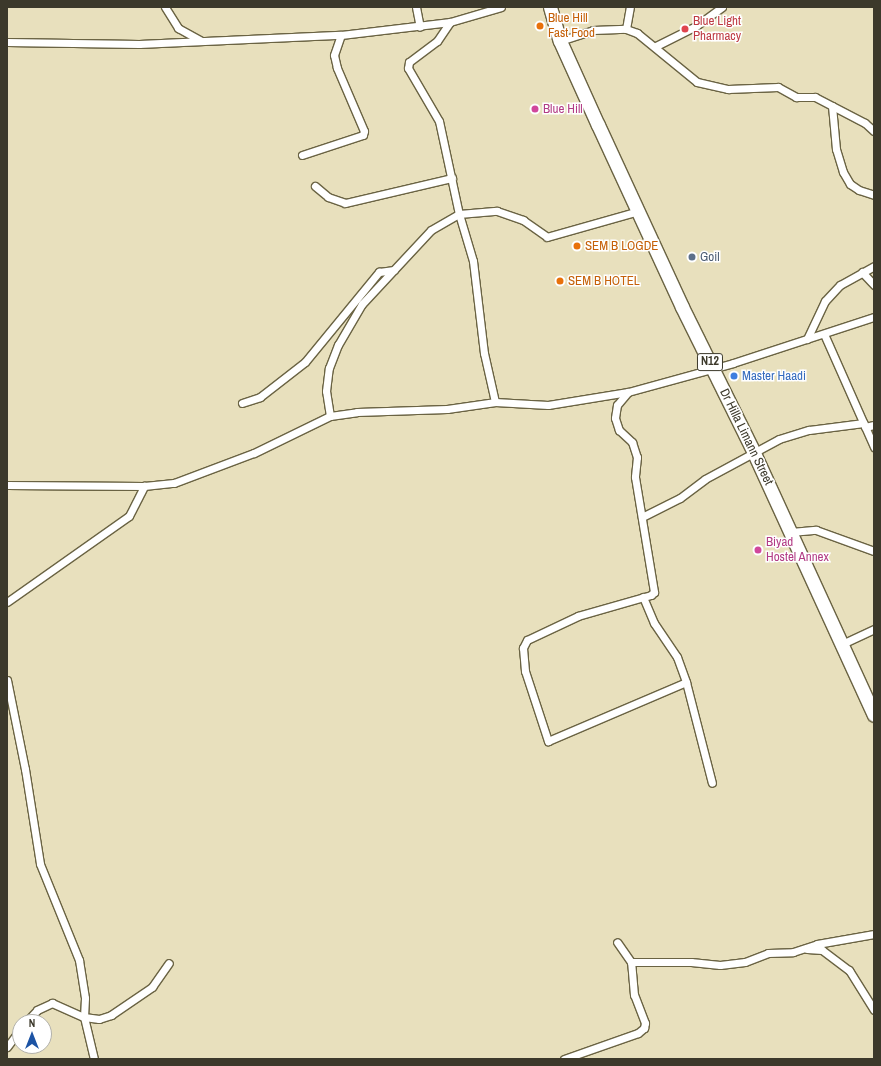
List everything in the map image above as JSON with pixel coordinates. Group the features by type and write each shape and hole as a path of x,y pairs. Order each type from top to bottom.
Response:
{"highway":[{"name":"Dr Hilla Limann Street","path":"550,7 560,41 638,210 791,532 874,715"}],"street":[{"path":"165,7 178,28 202,42"},
{"path":"416,7 420,27"},
{"path":"7,42 87,45 202,42 341,35 420,27 450,22 501,7"},
{"path":"626,29 630,7"},
{"path":"656,46 696,26 722,7"},
{"path":"450,22 437,41 409,62 408,68 438,120 459,214 473,261 484,353 495,402"},
{"path":"560,41 593,30 626,29 637,33 656,46 697,82 709,86 728,89 778,87 796,97 815,97 865,123 874,131"},
{"path":"302,154 363,135 364,131 334,56 341,35"},
{"path":"832,106 836,150 843,172 850,184 858,190 874,195"},
{"path":"315,186 328,197 345,202 452,178"},
{"path":"330,416 326,390 329,368 338,345 362,304 431,230 459,214 497,210 523,220 546,237 638,210"},
{"path":"807,339 825,302 840,285 874,266"},
{"path":"242,403 260,397 305,362 379,272 394,270"},
{"path":"862,272 874,285"},
{"path":"7,485 144,486 174,483 254,453 330,416 357,412 447,409 495,402 548,405 628,392 713,368 874,317"},
{"path":"824,334 874,447"},
{"path":"628,392 617,406 615,418 620,430 632,442 637,457 635,477 655,588 651,595 567,620 527,640 523,644 525,671 548,740 686,682"},
{"path":"642,517 680,498 705,479 779,439 809,430 874,425"},
{"path":"7,602 129,516 144,486"},
{"path":"791,532 816,530 874,551"},
{"path":"643,597 654,623 676,657 686,682 712,784"},
{"path":"842,644 874,629"},
{"path":"7,680 25,769 40,864 79,960 85,998 84,1017 94,1059"},
{"path":"807,949 817,944 874,934"},
{"path":"564,1059 638,1033 644,1028 645,1022 634,994 631,962 617,942"},
{"path":"631,962 691,962 720,965 745,962 768,953 807,949 822,950 849,970 874,1010"},
{"path":"33,1014 37,1010 52,1003 84,1017 100,1018 111,1014 152,987 169,963"}],"place":[{"name":"Blue Hill Fast Food","path":"540,26"},
{"name":"Blue Light Pharmacy","path":"685,29"},
{"name":"Blue Hill","path":"535,109"},
{"name":"SEM B LOGDE","path":"577,246"},
{"name":"Goil","path":"692,257"},
{"name":"SEM B HOTEL","path":"560,281"},
{"name":"Master Haadi","path":"734,376"},
{"name":"Biyad Hostel Annex","path":"758,550"}]}
